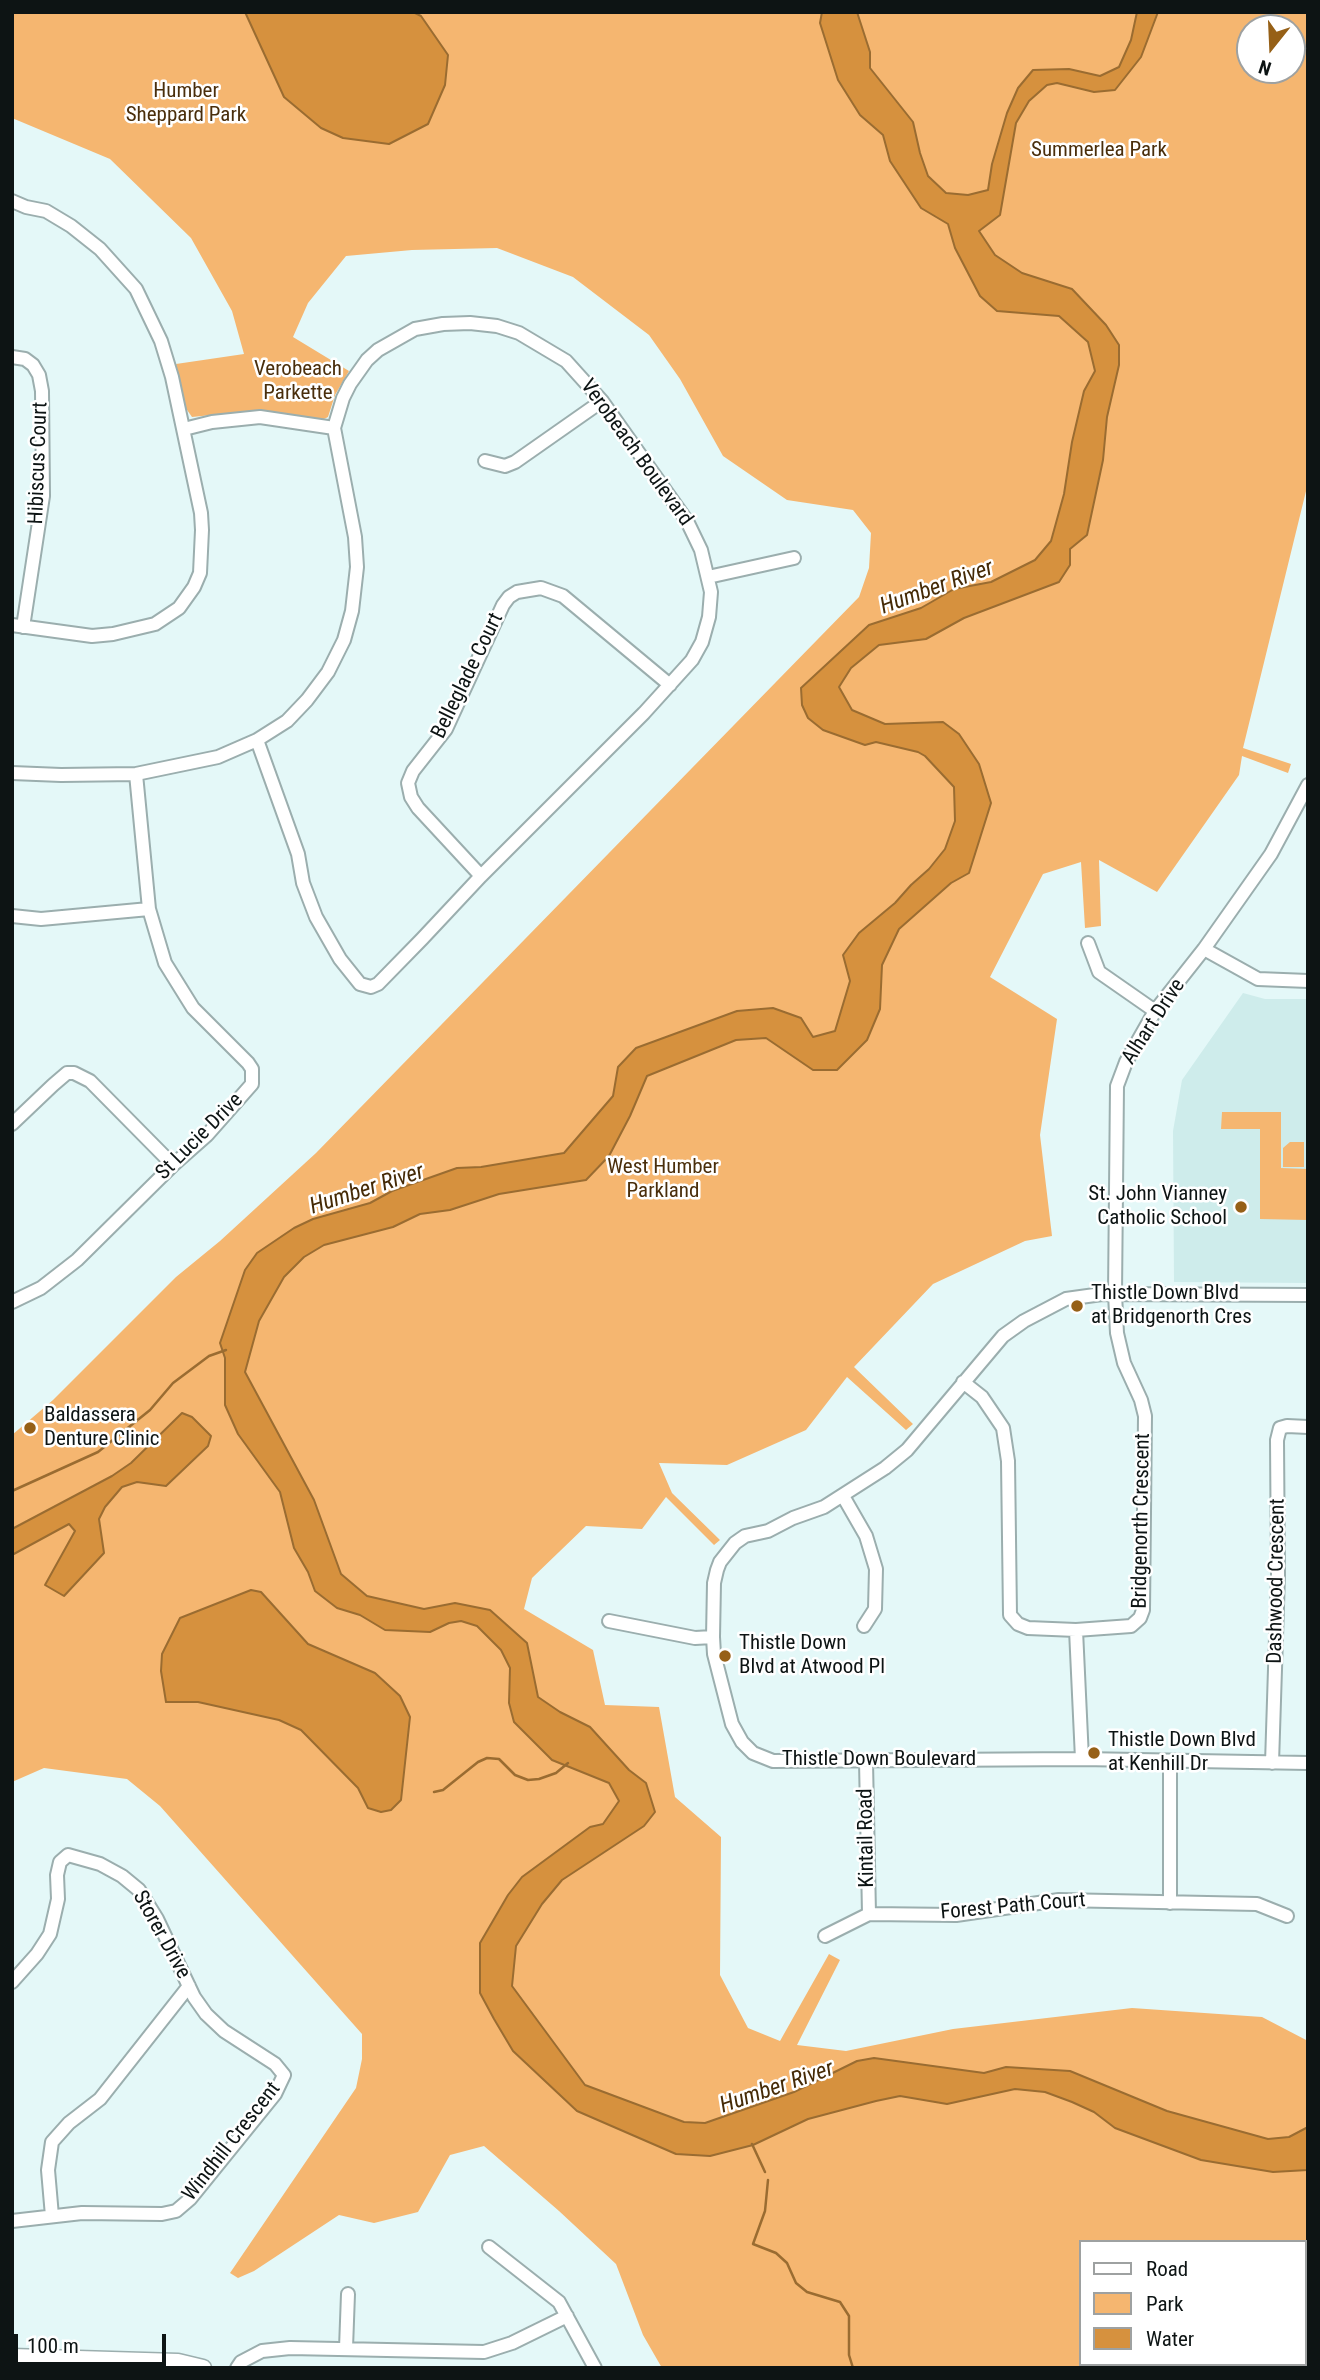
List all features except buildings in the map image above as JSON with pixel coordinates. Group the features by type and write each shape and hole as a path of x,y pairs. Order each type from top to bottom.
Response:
{"street":[{"path":"12,201 46,211 71,226 100,249 136,289 163,349 184,429 201,513 202,559 194,587 179,607 155,624 113,634 76,635 18,626"},
{"name":"Verobeach Boulevard","path":"12,773 136,774 218,757 257,740 287,721 328,672 349,624 358,567 355,537 334,428 350,384 378,351 415,329 443,324 497,326 528,338 566,361 603,401 687,521 701,550 711,592 709,617 702,642 692,660 377,984 371,987 364,986 340,959 316,917 303,883 298,854 257,740"},
{"name":"Hibiscus Court","path":"12,356 25,359 33,365 39,375 42,391 43,496 18,626"},
{"path":"485,461 499,466 511,464 603,401"},
{"path":"184,429 212,422 260,417 334,428"},
{"path":"708,577 794,558"},
{"name":"Belleglade Court","path":"481,876 418,808 411,797 408,783 446,729 509,597 517,592 541,589 563,596 670,684"},
{"name":"St Lucie Drive","path":"12,1301 41,1288 58,1276 207,1135 252,1084 252,1069 240,1054 201,1018 164,963 149,909 136,774"},
{"name":"Alhart Drive","path":"1115,1294 1116,1086 1126,1062 1155,1011 1204,949 1271,854 1308,785"},
{"path":"12,916 41,919 149,909"},
{"path":"1088,943 1099,972 1155,1011"},
{"path":"1204,949 1258,979 1308,981"},
{"path":"12,1124 67,1073 74,1073 90,1081 173,1165"},
{"name":"Thistle Down Boulevard","path":"1308,1295 1115,1294 1066,1299 1024,1321 1003,1336 907,1450 867,1482 824,1507 793,1518 768,1531 745,1536 734,1543 720,1562 714,1583 713,1637 714,1654 729,1716 742,1742 753,1753 773,1761 1082,1759 1308,1763"},
{"name":"Bridgenorth Crescent","path":"963,1382 982,1397 1003,1428 1009,1461 1010,1615 1018,1624 1028,1628 1076,1630 1131,1626 1140,1618 1143,1610 1145,1416 1120,1349 1115,1294"},
{"name":"Dashwood Crescent","path":"1272,1763 1278,1574 1277,1440 1280,1428 1308,1427"},
{"path":"843,1496 866,1536 876,1569 875,1609 864,1626"},
{"path":"609,1621 695,1637 713,1637"},
{"path":"1076,1630 1082,1759"},
{"name":"Kintail Road","path":"866,1761 869,1914"},
{"path":"1170,1762 1170,1903"},
{"name":"Storer Drive","path":"12,1982 37,1954 50,1934 58,1899 57,1875 60,1862 68,1855 112,1869 139,1890 206,2014 224,2031 275,2064 284,2075"},
{"name":"Forest Path Court","path":"825,1936 869,1914 956,1914 1068,1900 1257,1903 1287,1916"},
{"path":"52,2216 48,2170 52,2142 69,2123 100,2099 189,1986"},
{"name":"Windhill Crescent","path":"12,2221 82,2213 162,2214 176,2211 190,2199 275,2094 284,2075"},
{"path":"489,2247 559,2302 596,2368"},
{"path":"346,2348 348,2294"},
{"path":"237,2368 242,2362 262,2351 290,2348 484,2352 512,2343 568,2316"},
{"path":"12,2357 178,2362 203,2368"}],"shaded area":[{"name":"St. John Vianney Catholic School","path":"1243,993 1265,999 1308,999 1308,1283 1174,1282 1173,1131 1182,1080"},
{"path":"1308,2296 1308,2368 1229,2368 1306,2366"}],"green space":[{"name":"West Humber Parkland","path":"12,12 822,12 820,23 838,80 860,115 883,135 890,161 921,208 948,224 955,248 997,311 1059,316 1088,341 1089,307 1072,289 1022,273 995,255 979,231 928,176 913,122 870,68 870,52 857,12 1308,12 1308,483 1243,748 1291,764 1288,773 1242,756 1239,775 1157,892 1099,860 1101,926 1085,928 1081,862 1043,874 990,977 1057,1019 1040,1135 1052,1236 1025,1241 933,1284 854,1367 913,1424 906,1430 847,1377 806,1430 727,1465 659,1463 672,1493 720,1540 714,1545 666,1497 642,1529 586,1526 532,1578 524,1609 593,1650 605,1705 659,1707 675,1797 721,1837 720,1975 748,2028 780,2041 829,1954 840,1960 797,2045 846,2051 953,2029 1132,2008 1262,2017 1308,2041 1308,2331 1306,2240 1078,2240 1078,2366 1229,2368 662,2368 643,2335 616,2264 484,2146 450,2155 418,2212 374,2223 339,2215 254,2271 238,2278 230,2273 356,2088 362,2059 362,2034 160,1806 127,1779 44,1768 12,1782 12,1435 53,1400 176,1277 220,1241 316,1153 859,597 869,568 871,533 853,510 787,500 723,456 680,379 649,335 573,277 497,248 412,250 346,256 308,303 293,337 349,371 335,395 328,417 318,422 250,411 192,417 185,407 176,364 244,354 232,311 191,238 110,159 12,118"},
{"path":"1222,1112 1281,1112 1281,1168 1308,1169 1308,1220 1260,1219 1260,1129 1221,1129"},
{"path":"1290,1142 1304,1142 1304,1167 1283,1167 1283,1148"}],"water":[{"path":"245,12 413,12 421,16 448,55 445,85 428,124 389,144 343,138 321,128 284,97"},
{"path":"822,12 857,12 870,52 870,68 913,122 928,176 946,193 968,195 988,190 992,164 1007,113 1018,88 1033,70 1069,69 1100,76 1119,67 1131,40 1137,12 1158,12 1141,57 1115,90 1094,92 1057,83 1047,85 1029,101 1016,123 1000,215 979,231 995,255 1022,273 1072,289 1106,325 1119,345 1119,365 1107,417 1103,460 1087,535 1070,549 1070,565 1059,582 964,618 926,639 879,645 851,668 839,687 852,710 885,724 943,722 959,734 979,764 991,803 969,873 951,883 899,929 882,965 880,1009 867,1040 837,1070 813,1070 766,1038 736,1040 647,1076 609,1156 586,1180 499,1194 450,1210 420,1214 393,1227 324,1245 304,1257 284,1277 259,1321 245,1372 314,1500 341,1574 367,1596 424,1609 455,1603 490,1610 527,1643 538,1697 590,1727 629,1770 646,1783 655,1812 644,1826 562,1880 542,1904 516,1946 512,1986 585,2085 684,2122 705,2123 794,2092 857,2061 874,2058 984,2073 1006,2067 1070,2071 1167,2111 1268,2139 1289,2137 1308,2127 1308,2170 1273,2172 1201,2160 1115,2128 1094,2112 1072,2102 1045,2092 1015,2089 947,2104 900,2096 876,2101 808,2119 753,2145 710,2156 676,2154 577,2111 513,2051 494,2019 480,1993 480,1943 508,1895 522,1877 590,1827 603,1824 619,1801 609,1783 552,1760 514,1722 509,1703 510,1668 501,1650 477,1626 461,1621 449,1623 430,1632 385,1630 360,1615 337,1608 315,1591 294,1548 280,1492 238,1434 225,1405 225,1358 220,1343 245,1270 257,1253 294,1228 313,1219 370,1203 392,1191 457,1168 481,1167 564,1153 613,1096 618,1067 636,1048 737,1011 773,1008 801,1018 813,1037 835,1031 850,981 843,955 859,933 895,903 945,849 955,821 954,787 918,752 876,742 865,745 823,730 808,718 802,705 801,688 869,625 921,608 954,589 991,582 1035,560 1051,541 1064,494 1084,391 1095,371 1088,342 1059,316 997,311 980,296 955,248 948,224 921,208 890,161 883,135 860,115 838,80 820,23"},
{"path":"182,1413 192,1417 211,1436 208,1446 166,1486 137,1482 122,1487 105,1507 99,1519 104,1553 64,1596 45,1585 75,1531 69,1524 12,1555 12,1529 112,1476 131,1463"},
{"path":"251,1590 261,1592 308,1644 375,1673 400,1696 410,1717 401,1800 391,1810 381,1812 368,1808 358,1788 301,1730 279,1720 198,1702 166,1702 161,1671 162,1654 180,1618"}],"waterway":[{"path":"12,1491 98,1452 150,1410 173,1383 209,1356 226,1350"},
{"path":"434,1792 443,1790 487,1758 499,1759 515,1775 528,1780 556,1773 568,1763"},
{"path":"752,2144 765,2172"},
{"path":"768,2180 765,2211 753,2244 776,2253 787,2263 796,2283 807,2292 840,2302 849,2316 849,2355 853,2368"}],"place":[{"name":"St. John Vianney Catholic School","path":"1241,1207"},
{"name":"Thistle Down Blvd at Bridgenorth Cres","path":"1077,1306"},
{"name":"Baldassera Denture Clinic","path":"30,1428"},
{"name":"Thistle Down Blvd at Atwood Pl","path":"725,1656"},
{"name":"Thistle Down Blvd at Kenhill Dr","path":"1094,1753"}],"park label":[{"name":"Humber Sheppard Park","path":"186,104"},
{"name":"Summerlea Park","path":"1099,151"},
{"name":"Verobeach Parkette","path":"298,382"}],"water label":[{"name":"Humber River","path":"937,588"},
{"name":"Humber River","path":"367,1190"},
{"name":"Humber River","path":"777,2088"}]}
